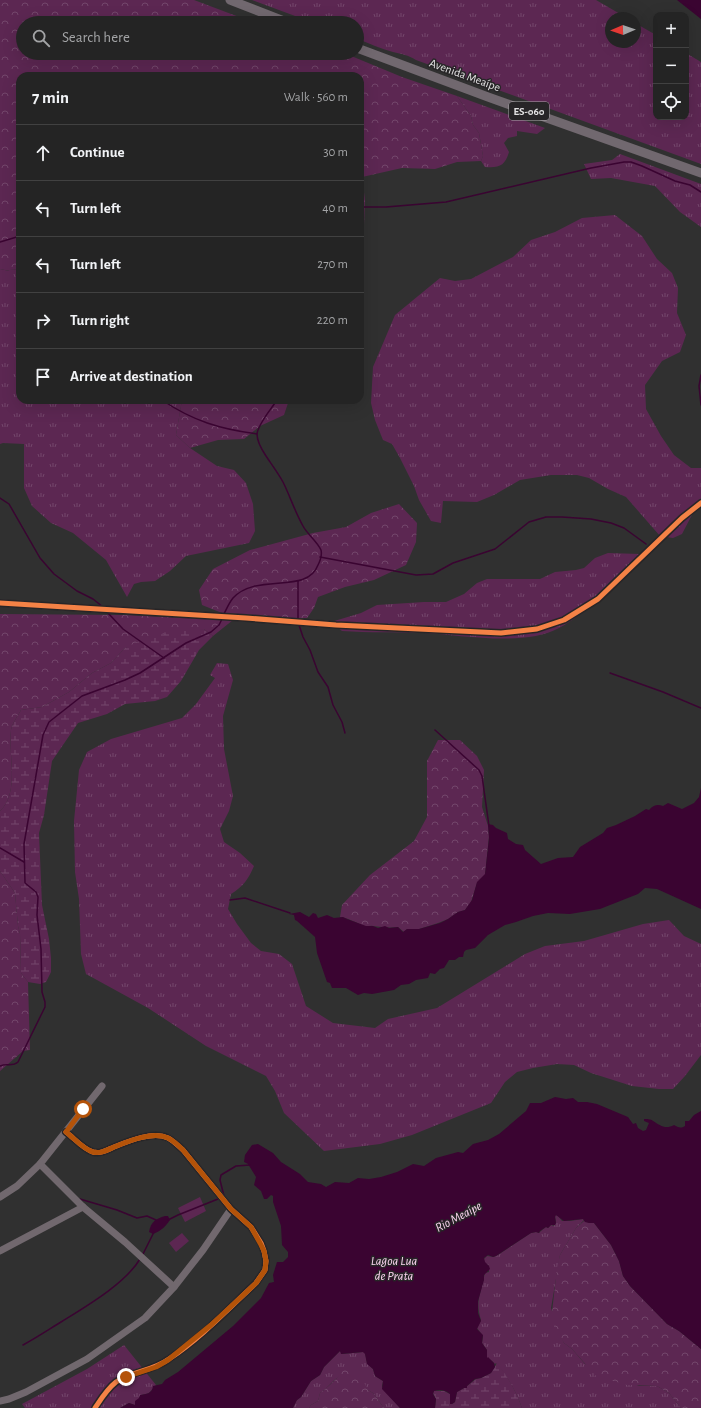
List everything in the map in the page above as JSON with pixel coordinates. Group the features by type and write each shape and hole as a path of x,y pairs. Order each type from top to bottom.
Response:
{"main road":[{"path":"230,0 271,16"},
{"name":"Avenida Meaípe","path":"364,51 488,97 701,173"}],"street":[{"path":"0,603 336,625 501,633 537,629 564,620 598,599 682,518 701,503"},
{"path":"0,1197 17,1186 40,1164 102,1086"},
{"path":"66,1132 82,1145 94,1152 104,1152 129,1142 148,1137 162,1136 168,1138 183,1150 231,1209 251,1227 264,1251 266,1261 265,1270 256,1283 183,1349 156,1367 116,1382 95,1408"},
{"path":"40,1164 83,1207 125,1242 174,1288"},
{"path":"0,1251 83,1207"},
{"path":"0,1401 26,1392 87,1358 146,1318 174,1288 203,1250 231,1209"}],"green space":[{"path":"0,0 194,0 236,16 16,16 16,60 361,60 402,77 457,96 471,116 473,125 479,133 483,156 481,161 457,162 435,169 402,168 364,177 364,72 16,72 16,269 10,271 0,269"},
{"path":"252,0 596,0 617,12 605,12 605,48 641,48 641,26 653,33 653,120 689,120 689,55 701,62 701,164 408,56 364,42 364,16 295,16"},
{"path":"457,96 545,128 537,134 517,131 517,136 508,138 504,143 509,152 506,160 498,166 485,167 481,161 483,156 479,133 473,125 471,116"},
{"path":"620,154 701,184 701,227 680,212 655,186 611,178 591,179 584,164 612,160"},
{"path":"364,192 365,200 364,225"},
{"path":"615,215 642,236 657,259 672,273 678,288 677,313 686,335 680,352 662,361 645,385 646,409 661,436 674,455 691,468 701,468 701,505 696,507 682,534 673,538 660,536 626,497 589,478 577,475 551,475 520,480 494,495 477,502 443,501 441,523 431,521 419,500 414,486 392,444 383,440 375,420 371,403 373,367 395,315 440,278 455,281 471,279 513,257 531,240 555,232 582,218"},
{"path":"0,269 9,271 16,269 16,404 181,404 176,435 190,448 217,466 234,470 246,483 253,504 255,531 249,543 186,556 170,571 155,581 134,584 127,597 106,560 73,533 51,523 32,506 24,488 24,444 0,444"},
{"path":"181,404 288,404 284,415 260,426 244,439 218,440 190,448 176,435"},
{"path":"399,504 417,523 416,542 406,565 374,580 345,587 318,597 314,608 307,618 233,620 213,636 204,629 125,648 111,663 92,673 69,692 42,707 21,710 11,730 10,740 12,773 10,794 0,811 0,614 123,615 232,620 222,613 202,605 199,590 213,569 250,550 313,533 346,527 371,513"},
{"path":"608,553 640,554 612,585 582,613 559,628 545,634 529,637 493,638 424,633 352,632 342,631 331,622 361,613 377,605 446,602 464,594 477,583 487,579 540,579 555,572 584,568 595,558"},
{"path":"204,629 213,636 199,650 181,681 167,697 155,701 125,704 107,714 78,723 52,761 44,815 39,833 42,905 49,939 51,972 46,982 40,984 28,982 21,973 20,934 15,893 0,871 0,811 10,794 12,773 10,740 14,722 21,710 42,707 69,692 92,673 111,663 125,648 148,637 180,630"},
{"path":"217,663 228,664 233,680 223,716 224,749 233,796 229,811 220,829 224,842 240,853 254,866 245,882 231,894 228,909 251,943 261,951 279,954 292,964 306,1006 333,1023 375,1028 388,1019 437,1008 525,954 545,946 584,941 643,924 669,920 684,936 701,944 701,1055 685,1076 673,1089 659,1089 632,1086 591,1073 574,1065 557,1064 533,1068 517,1072 505,1082 491,1103 412,1135 380,1144 324,1151 284,1113 275,1091 266,1076 206,1046 148,1008 86,974 81,954 79,899 75,872 74,821 79,770 87,752 111,739 182,718 196,704 215,678 210,675"},
{"path":"438,740 460,740 477,756 484,770 482,807 488,826 489,836 485,875 477,883 471,902 465,910 458,912 448,919 419,929 407,929 404,932 398,927 365,926 340,917 342,905 370,875 414,841 427,817 427,761"},
{"path":"0,871 15,893 20,934 21,973 28,982 30,1050 23,1051 0,1071"},
{"path":"200,1197 206,1211 185,1222 178,1208"},
{"path":"555,1215 562,1221 584,1220 576,1228 560,1255 551,1308 564,1343 572,1349 585,1364 639,1386 657,1386 669,1393 681,1408 522,1408 504,1373 496,1363 495,1364 487,1358 487,1350 482,1343 483,1336 477,1328 481,1320 478,1305 479,1297 485,1273 489,1272 489,1266 484,1262 484,1259 487,1256 494,1257 498,1255 531,1233 539,1233 546,1227 548,1228 551,1225 554,1226 556,1223"},
{"path":"584,1221 594,1223 611,1245 619,1261 623,1276 630,1286 667,1324 679,1331 701,1349 701,1408 681,1408 669,1393 657,1386 627,1385 596,1376 572,1349 564,1343 551,1321 557,1268 560,1255 576,1228"},
{"path":"182,1233 189,1241 176,1252 169,1243"},
{"path":"124,1345 156,1385 149,1393 140,1396 135,1402 135,1405 129,1403 120,1408 25,1408 22,1404 87,1369"},
{"path":"340,1351 342,1354 365,1353 367,1363 373,1369 375,1376 383,1381 383,1389 400,1408 384,1408 373,1393 342,1375 320,1393 318,1401 309,1408 293,1408 296,1401 301,1397 311,1381 320,1375 324,1367"},
{"path":"497,1363 511,1384 522,1408 435,1408 436,1399 433,1393 434,1391 444,1391 450,1394 450,1403 452,1404 455,1402 457,1392 467,1388 467,1386 476,1379 491,1373"},
{"path":"354,1369 360,1375 368,1390 373,1393 384,1408 309,1408 318,1401 320,1393 333,1382 343,1370"}],"water":[{"path":"677,0 701,0 701,19"},
{"path":"701,788 701,909 657,889 645,888 638,894 600,909 570,914 548,913 533,916 505,925 488,935 475,948 466,950 463,957 459,957 455,960 449,960 444,968 440,969 435,974 430,973 428,978 401,985 394,990 358,995 346,988 332,988 330,983 327,982 317,953 315,937 295,920 294,915 289,914 300,912 309,917 313,913 316,914 318,918 327,915 334,918 343,917 366,926 378,928 385,926 389,928 398,927 403,932 407,929 419,929 440,923 458,912 465,910 472,900 477,882 485,874 489,838 488,824 493,825 507,833 508,839 516,844 523,845 525,850 541,864 558,858 573,857 580,847 603,833 607,828 635,816 646,809 649,810 654,806 663,806 668,803 682,809 694,803 699,797"},
{"name":"Lagoa Lua de Prata","path":"555,1097 566,1099 573,1098 578,1102 597,1104 628,1117 633,1124 636,1123 638,1128 643,1131 646,1130 649,1123 644,1121 644,1119 651,1120 665,1127 674,1125 682,1127 685,1126 685,1121 689,1121 694,1115 701,1111 701,1349 679,1331 667,1324 630,1286 623,1276 619,1261 611,1245 594,1223 585,1222 583,1219 564,1221 556,1215 555,1225 551,1225 548,1228 546,1227 539,1233 531,1233 496,1256 493,1257 488,1255 484,1258 490,1269 484,1275 478,1301 478,1313 481,1321 477,1329 483,1335 482,1343 487,1350 487,1358 488,1357 494,1363 495,1367 491,1373 475,1379 467,1386 467,1388 457,1392 455,1402 452,1404 450,1404 450,1394 438,1390 434,1391 433,1394 436,1399 435,1408 400,1408 382,1389 383,1381 375,1376 373,1369 367,1364 365,1354 363,1352 341,1354 340,1351 324,1367 320,1375 311,1381 293,1408 120,1408 129,1403 135,1405 135,1401 140,1395 150,1392 153,1386 162,1384 233,1326 261,1298 269,1283 274,1282 273,1275 277,1262 283,1262 288,1257 288,1252 282,1245 281,1226 273,1202 273,1196 271,1195 267,1199 264,1199 261,1191 254,1185 256,1177 248,1164 244,1162 245,1155 252,1145 258,1144 273,1153 281,1162 300,1174 308,1182 321,1184 326,1187 335,1182 349,1183 358,1178 369,1179 381,1177 397,1172 413,1164 424,1166 436,1158 458,1152 463,1153 473,1144 488,1140 499,1134 526,1111 530,1103 541,1103"},
{"path":"168,1216 170,1220 165,1227 153,1234 149,1232 154,1221"}],"waterway":[{"path":"364,207 386,207 446,202 591,168 624,162 631,162 642,166 675,181 690,185 701,192"},
{"path":"0,242 16,237"},
{"path":"701,375 699,386 701,405"},
{"path":"168,404 196,419 207,423 231,430 257,434"},
{"path":"224,614 233,598 243,590 255,586 293,582 303,579 312,574 321,558 321,550 303,526 283,482 260,446 258,440 258,430 274,404"},
{"path":"0,498 9,504 40,558 54,574 77,591 93,599 103,607"},
{"path":"320,557 416,575 433,574 453,563 495,549 529,522 546,517 591,519 611,523 624,528 646,544"},
{"path":"298,581 298,619"},
{"path":"108,613 123,629 164,658"},
{"path":"0,1066 18,1062 45,1007 42,992 41,949 37,915 38,897 36,892 25,883 24,844 43,735 49,722 82,696 140,673 186,643 211,632 219,625 222,619"},
{"path":"299,625 318,672 328,687 333,705 342,722 345,733"},
{"path":"610,673 663,692 701,708"},
{"path":"435,730 479,770 482,776 489,826"},
{"path":"0,848 24,862"},
{"path":"230,900 245,898 290,913"},
{"path":"224,1196 220,1180 221,1175 236,1166 250,1165"},
{"path":"80,1199 117,1210 137,1218 147,1216 156,1220"},
{"path":"168,1220 218,1199"},
{"path":"143,1254 154,1232"},
{"path":"23,1345 115,1286 125,1277 140,1259"}],"cycle path":[{"path":"0,603 336,625 501,633 537,629 564,620 598,599 682,518 701,503"},
{"path":"66,1132 93,1152 104,1151 148,1136 162,1136 170,1139 183,1150 231,1209 251,1227 261,1243 266,1261 265,1270 256,1283 203,1333 163,1363 129,1375 116,1382 107,1391 95,1408"}],"route":[{"path":"83,1109 66,1132 90,1151 104,1152 123,1144 148,1137 162,1136 174,1142 183,1150 231,1209 251,1227 264,1251 266,1261 265,1270 256,1283 183,1349 156,1367 126,1377"}],"water label":[{"name":"Rio Meaípe","path":"458,1216"}]}
